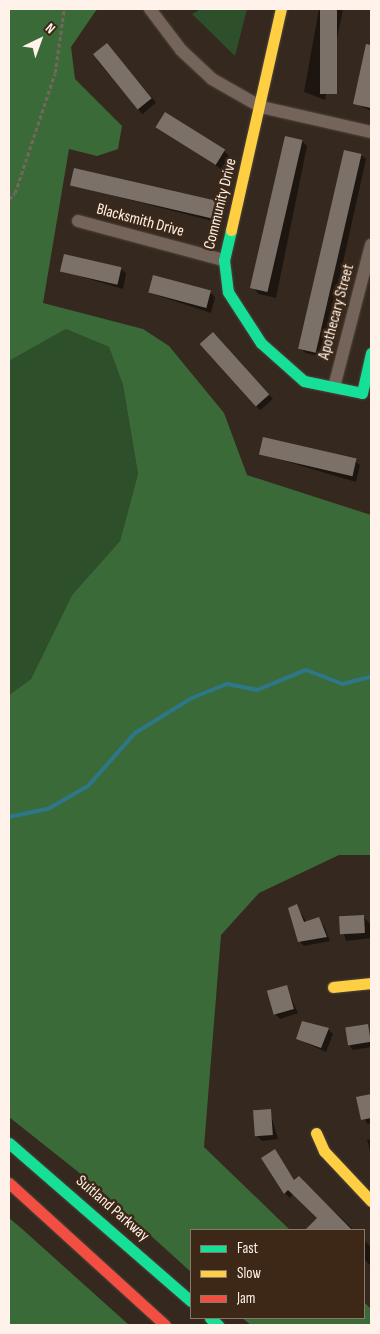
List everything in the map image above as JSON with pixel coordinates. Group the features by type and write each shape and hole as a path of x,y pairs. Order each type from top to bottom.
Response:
{"main road":[{"name":"Community Drive","path":"281,9 261,107 224,260 228,292 261,343 304,381 362,393 371,354"},
{"path":"333,987 371,983"},
{"path":"316,1133 324,1151 371,1200"},
{"name":"Suitland Parkway","path":"9,1144 190,1300"},
{"path":"9,1183 165,1325"}],"street":[{"path":"150,9 181,50 212,79 261,107 371,132"},
{"name":"Blacksmith Drive","path":"78,221 224,260"},
{"name":"Apothecary Street","path":"334,387 371,245"}],"path":[{"path":"9,199 15,193 56,73 64,9"}],"green space":[{"path":"9,9 97,9 71,47 75,79 122,126 118,149 97,156 69,149 43,303 143,329 169,346 224,413 247,475 371,515 371,855 339,855 259,893 221,935 204,1147 289,1229 190,1229 190,1271 96,1186 9,1117 9,695 31,679 72,595 120,541 138,474 123,385 109,347 66,329 9,361"},
{"path":"201,9 247,9 235,56 192,14"},
{"path":"66,329 109,347 123,385 138,474 120,541 72,595 31,679 9,695 9,361"},
{"path":"9,1218 21,1228 129,1325 9,1325"},
{"path":"365,1303 371,1309 371,1325 251,1325 243,1319 365,1319"}],"building":[{"path":"320,9 337,9 337,94 320,94"},
{"path":"107,43 152,98 138,110 93,54"},
{"path":"366,44 371,45 371,108 353,104"},
{"path":"165,112 225,150 216,165 155,127"},
{"path":"285,136 303,140 267,292 250,288"},
{"path":"344,150 362,154 316,353 298,349"},
{"path":"74,168 216,201 212,218 70,186"},
{"path":"64,254 121,267 117,285 60,272"},
{"path":"153,275 211,291 206,308 148,292"},
{"path":"213,332 269,394 256,406 200,344"},
{"path":"263,437 357,459 352,476 259,455"},
{"path":"297,904 304,922 319,917 327,937 298,942 288,908"},
{"path":"364,915 365,933 340,934 339,916"},
{"path":"287,985 294,1009 274,1015 267,991"},
{"path":"302,1021 329,1028 321,1048 296,1039"},
{"path":"368,1024 371,1042 348,1045 345,1028"},
{"path":"371,1094 371,1118 361,1120 356,1097"},
{"path":"271,1109 273,1135 255,1136 253,1110"},
{"path":"275,1149 294,1180 299,1176 351,1229 306,1229 317,1218 288,1190 284,1194 261,1158"}],"waterway":[{"path":"9,817 48,809 88,786 135,733 192,698 227,684 257,690 306,670 342,684 371,677"}],"traffic: fast":[{"path":"231,230 224,260 228,292 261,343 304,381 362,393 371,353"},
{"path":"9,1143 190,1300"},
{"path":"211,1319 218,1325"}],"traffic: slow":[{"path":"231,230 281,9"},
{"path":"333,987 371,983"},
{"path":"316,1133 324,1151 371,1201"}],"traffic: jam":[{"path":"9,1183 165,1325"}]}
